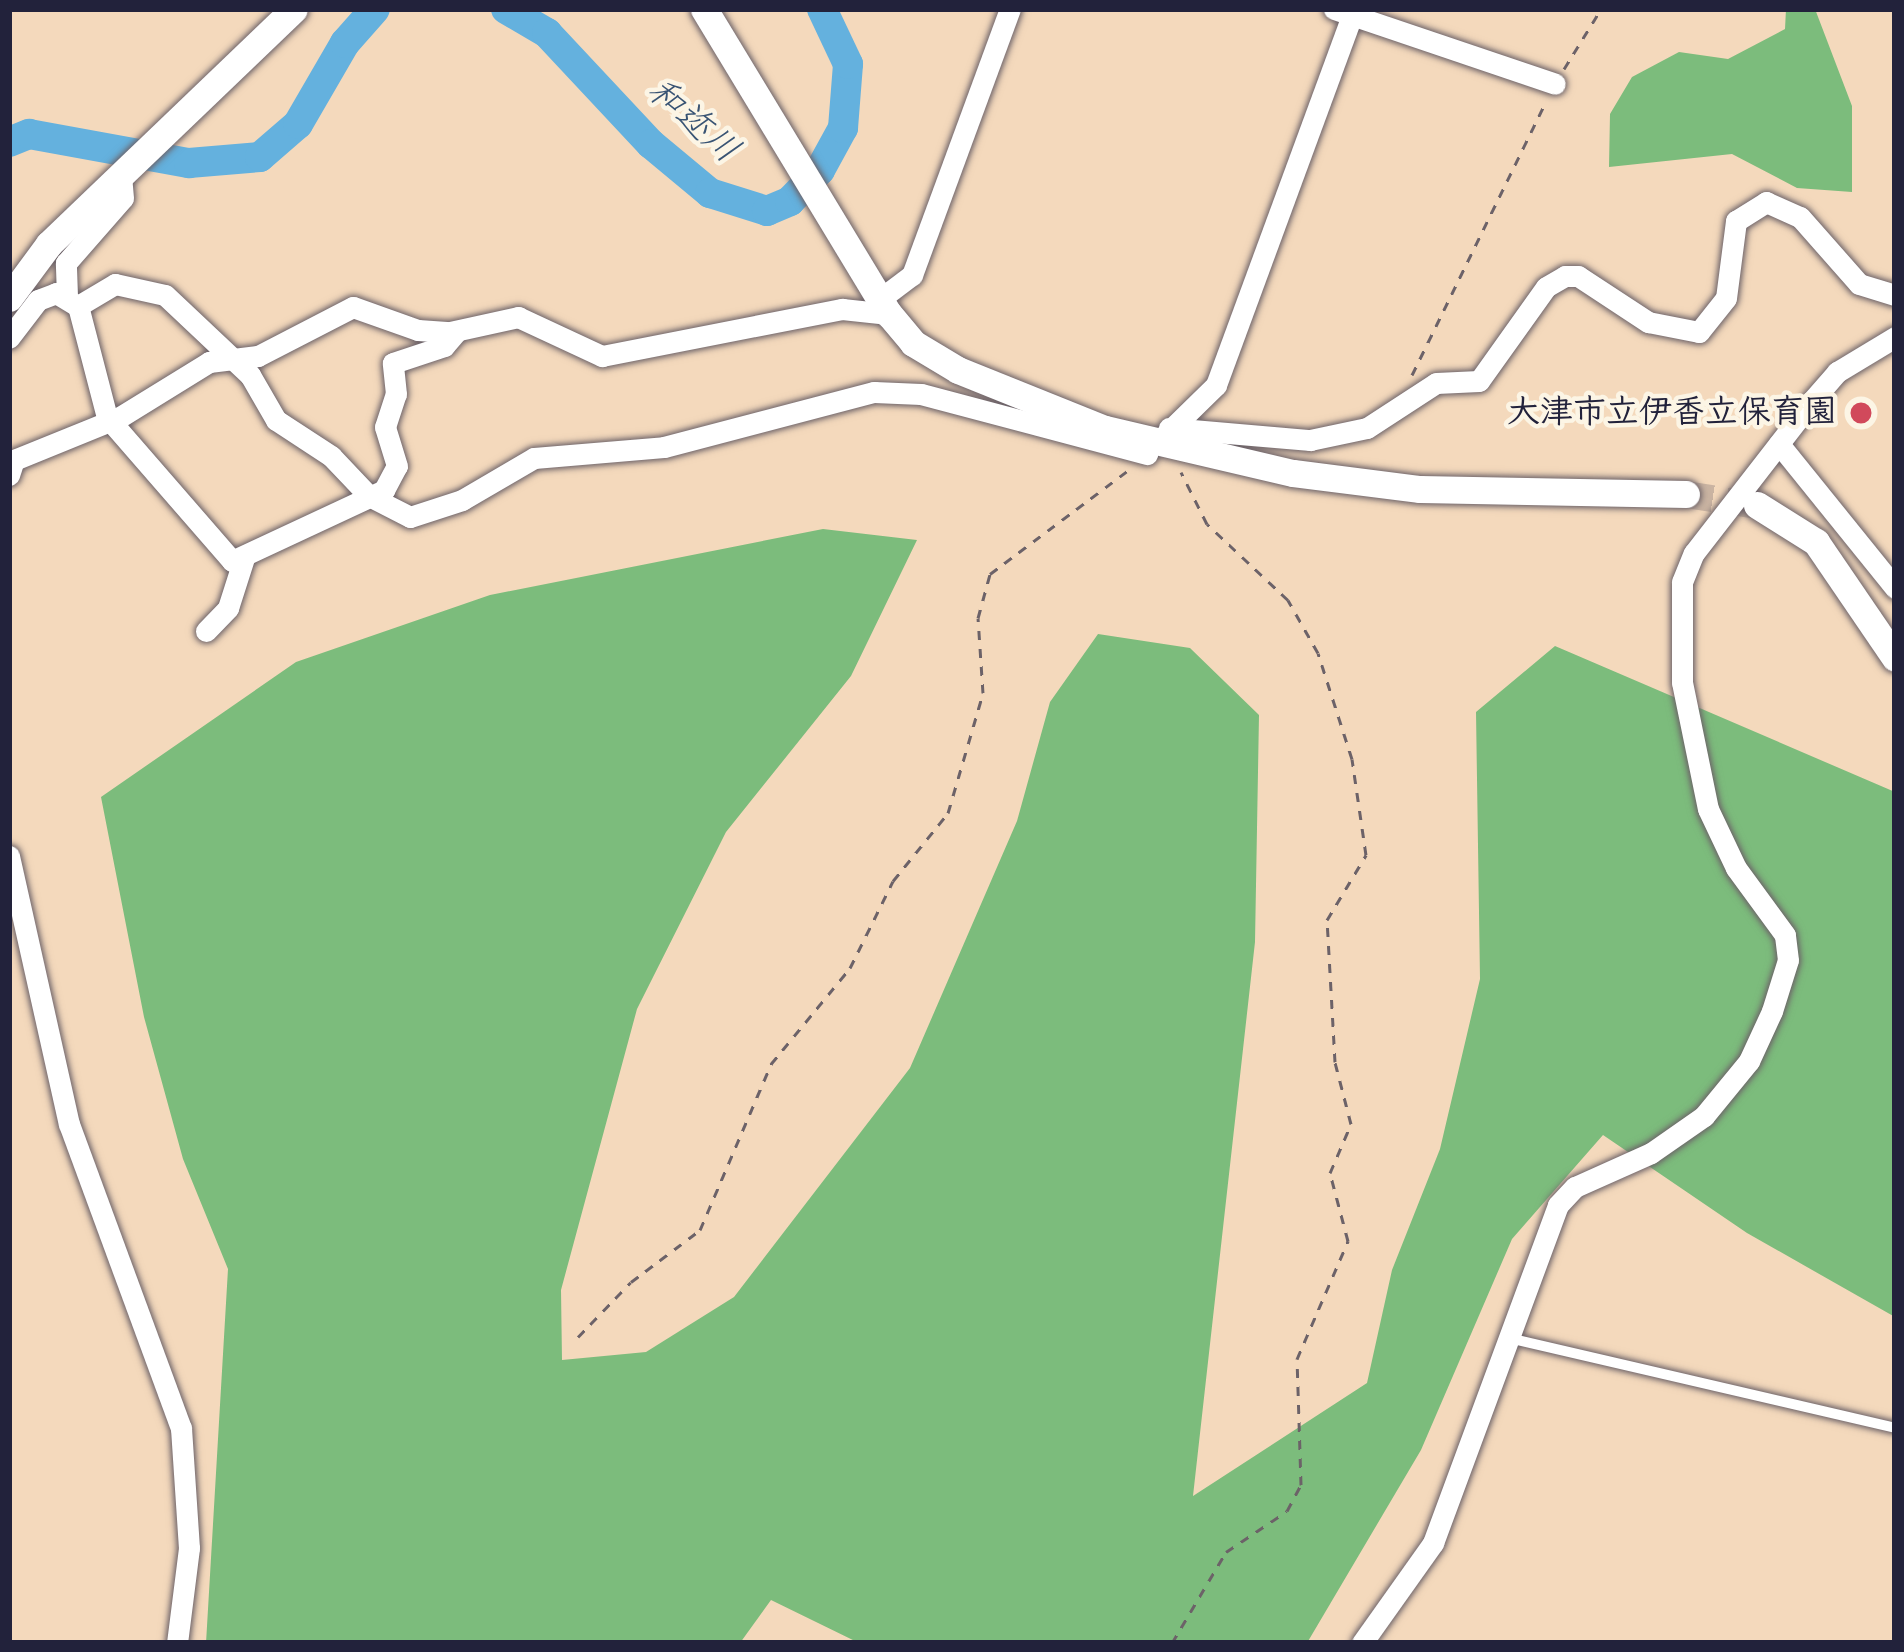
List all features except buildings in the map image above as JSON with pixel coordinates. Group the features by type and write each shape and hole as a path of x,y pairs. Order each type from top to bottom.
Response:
{"street":[{"path":"9,298 49,244 294,9"},
{"path":"704,9 775,136 913,343 958,370 1163,443 1310,440 1367,428 1436,383 1479,381 1546,287 1564,276 1578,276 1648,322 1699,332 1726,298 1736,220 1766,202 1800,217 1859,284 1895,295"},
{"path":"9,475 14,460 107,417 120,417 209,362 258,356 353,307 418,330 457,331 518,317 602,356 842,309 885,307 912,275 1010,9"},
{"path":"1163,443 1216,385 1346,11 1555,84"},
{"path":"124,172 123,198 66,263 73,301 107,417 232,561 384,490 397,466 385,427 396,394 393,363 444,346 457,331"},
{"path":"9,338 38,300 73,301 115,284 150,286 233,359 276,420 331,456 369,496 410,517 435,513 534,458 664,447 902,390 1293,473 1420,489 1686,494"},
{"path":"1362,1643 1433,1543 1513,1339 1543,1232 1558,1205 1602,1171 1672,1141 1717,1104 1749,1061 1781,985 1785,935 1736,868 1708,809 1682,682 1679,617 1694,554 1837,372 1895,337"},
{"path":"1779,444 1895,587"},
{"path":"1757,505 1816,542 1895,658"},
{"path":"206,631 228,608 244,558"},
{"path":"9,856 14,902 70,1124 177,1409 189,1548 178,1643"}],"lane":[{"path":"1513,1339 1895,1428"}],"path":[{"path":"1409,380 1555,84 1601,9"},
{"path":"578,1337 631,1282 700,1230 771,1064 850,968 893,880 947,813 983,694 978,619 990,574 1163,443 1207,524 1288,600 1318,653 1352,759 1366,855 1327,920 1335,1062 1351,1124 1330,1173 1331,1193 1348,1241 1297,1359 1300,1485 1287,1510 1226,1552 1172,1643"}],"green space":[{"path":"1786,9 1815,9 1852,106 1852,192 1797,188 1732,154 1609,167 1610,114 1632,77 1679,52 1728,59 1785,29"},
{"path":"823,529 917,540 851,676 726,832 637,1009 561,1290 562,1360 646,1352 734,1297 910,1068 1017,821 1050,702 1098,634 1190,648 1259,715 1255,942 1193,1496 1367,1383 1392,1270 1440,1149 1480,979 1476,712 1555,646 1895,792 1895,1317 1747,1233 1603,1135 1512,1239 1421,1450 1307,1643 859,1643 771,1600 740,1643 206,1643 228,1269 183,1159 144,1017 101,797 296,662 490,595"}],"waterway":[{"name":"和迩川","path":"9,142 29,134 189,163 260,157 298,124 345,43 375,9"},
{"name":"和迩川","path":"506,9 547,33 651,144 710,193 767,211 790,201 820,170 843,128 848,64 822,9"}],"tunnel":[{"path":"1686,494 1757,505"}],"place":[{"name":"大津市立伊香立保育園","path":"1861,413"}]}
